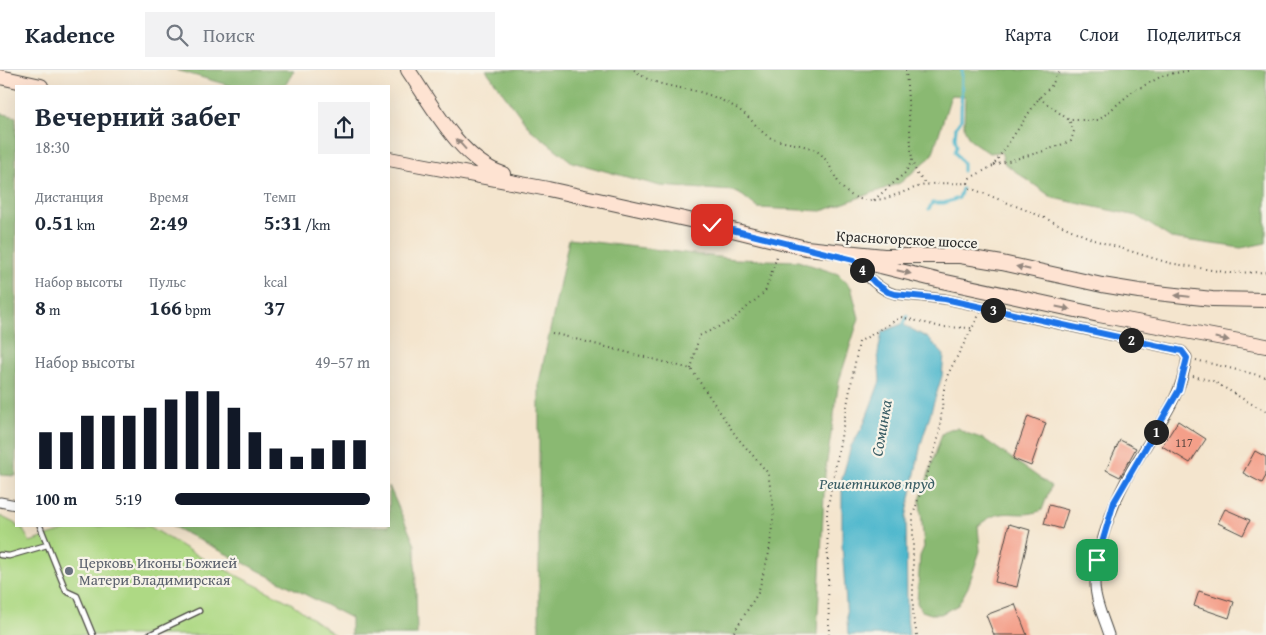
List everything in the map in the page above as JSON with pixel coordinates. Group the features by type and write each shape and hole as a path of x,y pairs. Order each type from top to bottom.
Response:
{"main road":[{"name":"Красногорское шоссе","path":"408,70 452,134 475,159 491,171 548,189"},
{"path":"0,78 36,85"},
{"name":"Красногорское шоссе","path":"390,158 548,189 806,248 884,256 940,255 970,258 1139,292 1212,299 1266,300"},
{"path":"460,172 468,170 475,159"},
{"path":"806,248 1098,316 1266,346"}],"street":[{"path":"854,260 875,283 894,294 945,299 1182,351 1187,358 1179,390 1114,502 1097,560 1094,585 1109,635"},
{"path":"0,502 15,505"}],"lane":[{"path":"40,527 66,591 77,596 93,635"},
{"path":"0,555 9,556 47,545"},
{"path":"149,635 200,611"}],"path":[{"path":"634,70 649,80 693,90 724,102 746,115 770,138 813,149 826,160 838,183 846,193 860,199 887,198 927,185 968,183"},
{"path":"906,70 912,161 918,174 927,185"},
{"path":"993,166 1039,98 1052,85 1060,70"},
{"path":"1069,120 1098,120 1132,92 1164,75 1192,70"},
{"path":"968,183 970,178 993,166 1044,151 1071,140 1074,131 1069,120 1039,98"},
{"path":"873,200 905,174 912,161"},
{"path":"968,183 970,188 1094,240 1159,260 1230,273 1266,272"},
{"path":"691,369 699,336 731,321 765,292 781,242"},
{"path":"917,635 913,616 912,515 939,436 944,388 948,374 973,328 980,310"},
{"path":"829,635 827,511 859,342 901,316 941,327 973,328"},
{"path":"552,333 691,369 736,436 768,473 774,511 769,553 758,593 732,635"},
{"path":"1187,358 1266,377"},
{"path":"1183,373 1213,381 1266,411"}],"green space":[{"path":"176,70 294,70 286,85 228,85"},
{"path":"486,70 1266,70 1266,243 1241,248 1171,238 1137,216 1053,198 1005,164 1001,152 989,153 970,140 964,128 965,96 951,95 932,156 900,183 822,211 758,208 734,191 660,186 572,162 530,129"},
{"path":"0,113 15,117 15,476 0,475"},
{"path":"569,239 735,259 798,261 838,274 851,287 859,318 839,381 825,474 817,635 539,635 539,383"},
{"path":"958,428 984,439 1051,486 1042,510 1025,514 995,515 978,526 980,551 968,587 958,605 941,614 931,614 922,611 917,603 920,556 924,547 920,500 942,434 949,429"},
{"path":"390,488 415,545 417,635 351,635 351,618 174,527 390,527"},
{"path":"0,516 15,524 15,527 22,528 30,542 75,527 151,527 198,556 291,603 335,635 0,635"}],"water":[{"name":"Решетников пруд","path":"902,324 928,338 944,355 942,376 921,444 906,518 907,619 909,635 848,635 842,544 842,479 851,446 863,426 880,381 878,353 882,332"}],"building":[{"path":"1028,416 1046,423 1031,466 1013,459"},
{"path":"1178,421 1206,439 1190,463 1162,446"},
{"path":"1120,440 1136,448 1120,477 1106,470"},
{"path":"1255,451 1266,457 1266,476 1262,483 1243,473"},
{"path":"1049,505 1068,510 1062,529 1044,524"},
{"path":"1225,509 1250,520 1243,535 1218,523"},
{"path":"1009,524 1030,530 1017,587 995,582"},
{"path":"1199,591 1234,602 1229,618 1194,606"},
{"path":"1015,604 1027,635 994,635 986,615"}],"waterway":[{"name":"Соминка","path":"962,70 961,120 956,127 955,138 957,146 955,152 963,163 963,171"},
{"name":"Соминка","path":"929,209 932,203 944,203 959,198 962,189"},
{"name":"Соминка","path":"902,327 907,316"}],"place":[{"name":"Церковь Иконы Божией Матери Владимирская","path":"69,571"}],"route":[{"path":"712,225 854,260 875,283 894,294 936,297 1182,351 1187,358 1179,390 1114,502 1097,560"}]}
